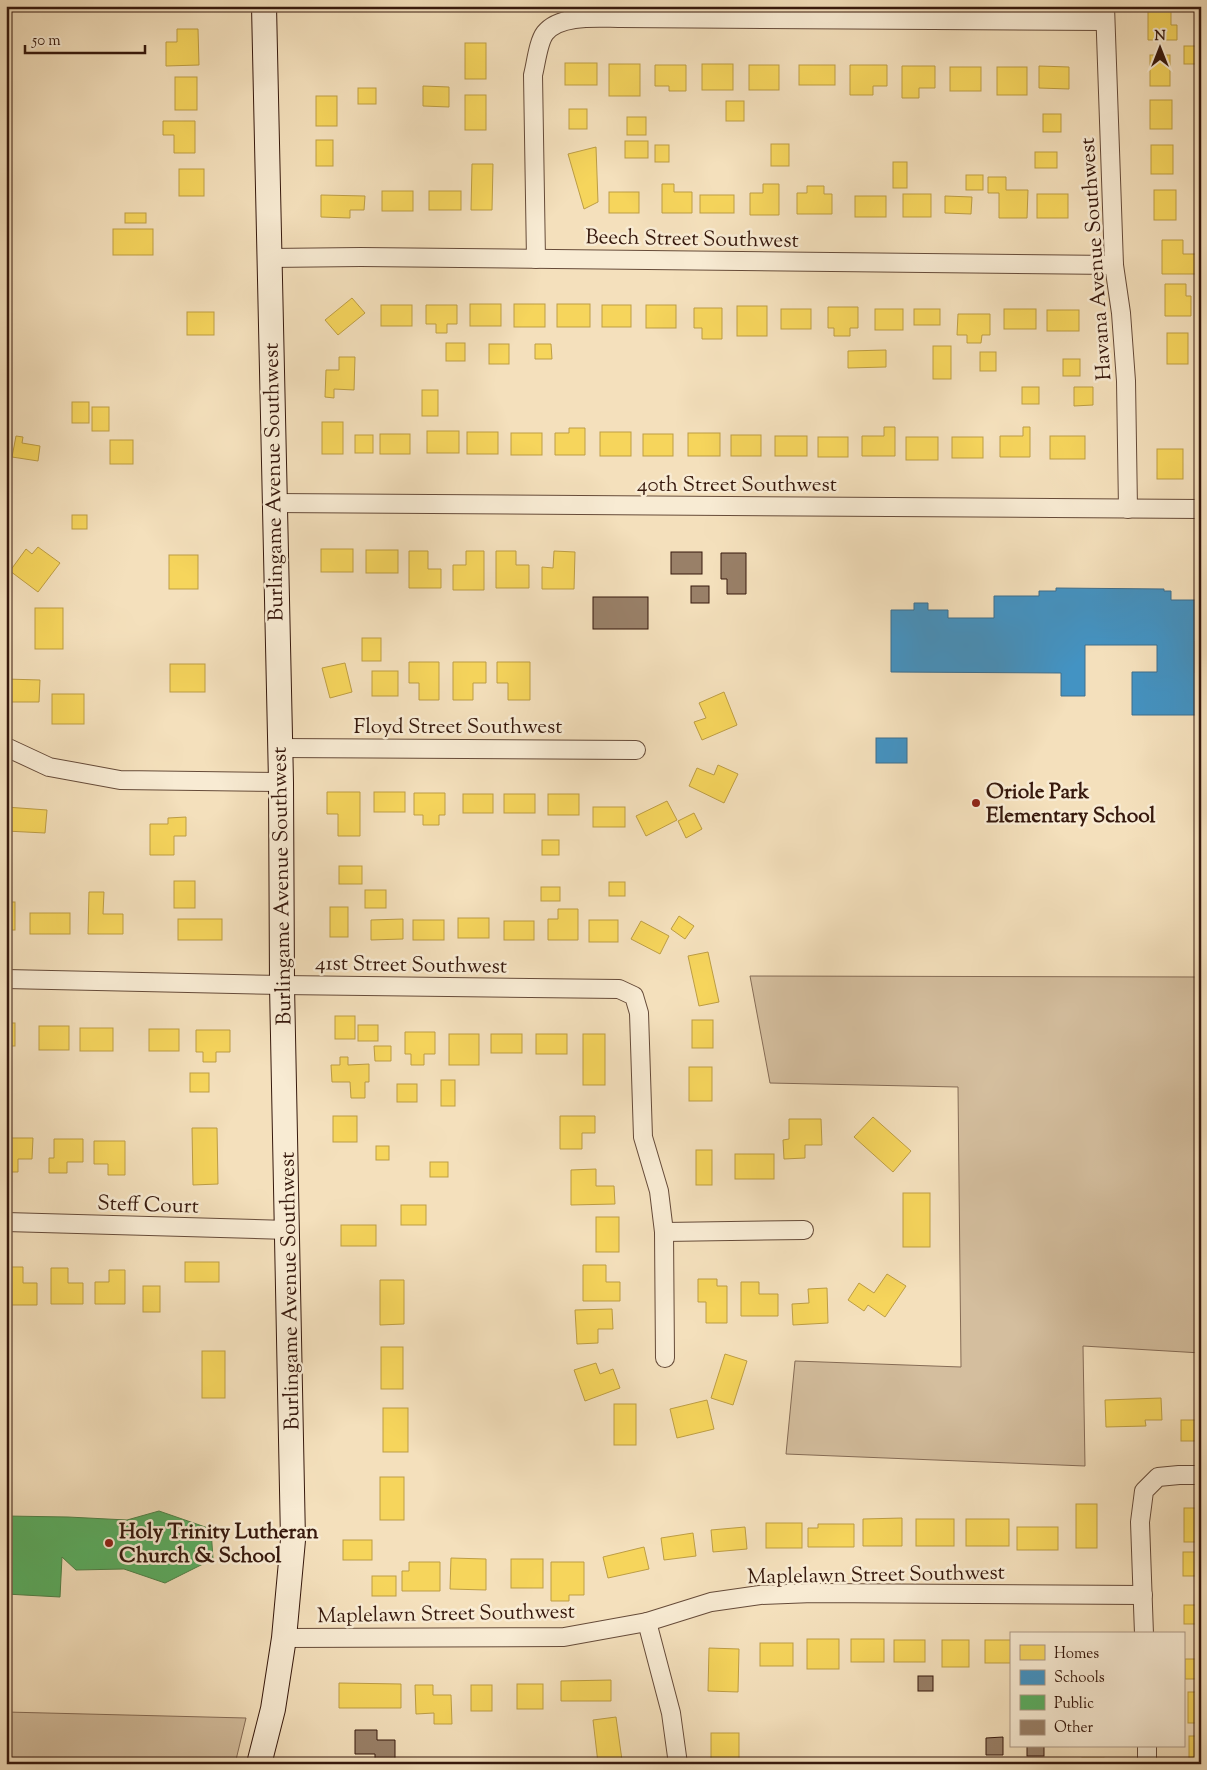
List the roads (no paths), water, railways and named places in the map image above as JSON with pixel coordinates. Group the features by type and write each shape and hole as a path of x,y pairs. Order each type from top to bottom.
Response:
{"street":[{"name":"Burlingame Avenue Southwest","path":"259,1764 273,1709 284,1638 294,1540 264,6"},
{"path":"536,259 533,75 538,52 545,33 560,22 580,18 1105,14"},
{"name":"Havana Avenue Southwest","path":"1105,14 1114,265 1126,381 1128,509"},
{"name":"Beech Street Southwest","path":"269,258 1114,265"},
{"name":"40th Street Southwest","path":"273,503 1201,509"},
{"path":"6,746 49,767 120,780 280,782"},
{"name":"Floyd Street Southwest","path":"280,748 636,750"},
{"name":"41st Street Southwest","path":"6,978 282,985 619,989 634,996 639,1013 643,1137 659,1191 664,1232"},
{"name":"Steff Court","path":"6,1222 288,1230"},
{"path":"665,1358 664,1232 804,1230"},
{"path":"1144,1632 1140,1522 1144,1491 1158,1478 1179,1474 1201,1475"},
{"name":"Maplelawn Street Southwest","path":"284,1638 564,1637 648,1622 711,1602 760,1595 1143,1595"},
{"path":"648,1622 671,1714 678,1764"},
{"path":"1147,1748 1147,1764"}],"place":[{"name":"Oriole Park Elementary School","path":"976,803"},
{"name":"Holy Trinity Lutheran Church & School","path":"109,1543"}]}
